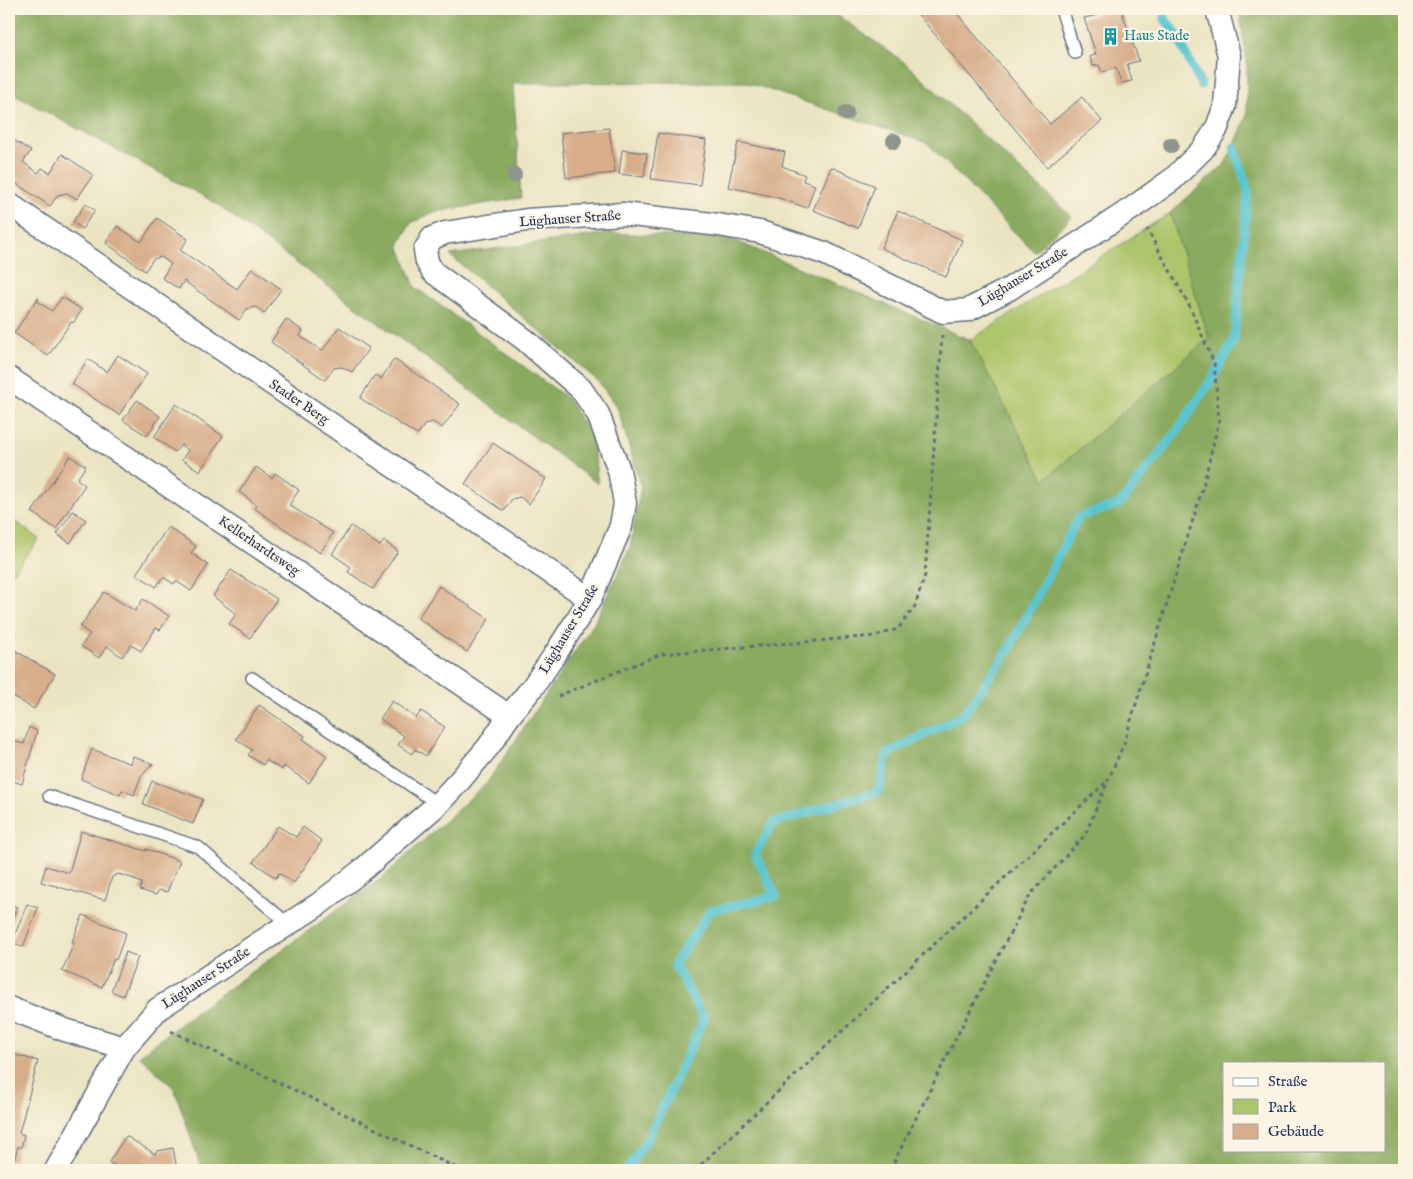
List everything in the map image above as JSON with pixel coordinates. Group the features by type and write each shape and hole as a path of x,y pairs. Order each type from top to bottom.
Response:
{"street":[{"name":"Lüghauser Straße","path":"56,1170 124,1048 158,1009 319,904 438,804 489,746 509,716 532,688 590,599 621,526 625,503 619,470 598,414 582,388 524,339 433,272 427,262 425,250 432,238 445,233 527,220 623,214 712,224 760,232 824,254 943,312 968,310 1010,289 1134,207 1172,179 1203,149 1216,130 1225,106 1229,56 1218,9"},
{"name":"Stader Berg","path":"9,204 590,599"},
{"name":"Kellerhardtsweg","path":"9,378 509,716"},
{"path":"9,1008 65,1030 124,1048"}],"lane":[{"path":"1060,9 1075,53"},
{"path":"252,678 438,804"},
{"path":"49,796 198,847 288,924"}],"path":[{"path":"890,1170 1030,895 1085,835 1124,743 1202,490 1218,421 1214,363 1189,305 1134,207"},
{"path":"554,698 661,654 875,636 898,629 914,606 925,575 943,312"},
{"path":"695,1170 1107,781"},
{"path":"148,1020 461,1170"}],"green space":[{"path":"9,9 828,9 904,62 1072,217 1034,252 927,143 746,82 513,83 521,198 434,212 411,223 399,245 415,287 567,398 592,437 598,484 212,201 9,92"},
{"path":"1239,9 1404,9 1404,1170 202,1170 174,1088 139,1056 193,1014 382,878 487,783 594,623 630,548 641,487 618,409 598,381 450,255 610,233 731,239 970,340 1044,480 1209,338 1170,213 1224,165 1234,147 1247,115 1247,61"},
{"path":"1170,213 1209,338 1044,480 970,340"},
{"path":"9,517 39,539 9,578"}],"building":[{"path":"920,9 953,9 1050,124 1082,97 1102,121 1047,167 916,12"},
{"name":"Haus Stade","path":"1095,9 1108,9 1108,11 1121,9 1139,61 1127,64 1132,81 1121,83 1116,68 1102,72 1099,65 1093,66 1090,57 1096,54 1084,18 1097,15"},
{"path":"609,128 615,173 566,178 561,133"},
{"path":"658,133 706,140 700,185 651,179"},
{"path":"9,137 31,151 23,162 38,173 42,168 50,173 62,154 93,175 77,199 67,193 58,195 50,206 9,179"},
{"path":"738,142 785,152 782,166 805,175 803,181 815,185 807,208 776,197 728,187"},
{"path":"622,150 647,153 644,177 619,174"},
{"path":"831,167 875,186 858,228 813,210"},
{"path":"85,204 95,210 82,229 73,222"},
{"path":"898,211 962,240 946,277 881,248"},
{"path":"157,218 188,239 180,250 237,289 252,268 281,289 264,314 256,307 247,309 239,320 184,281 179,289 162,278 171,264 161,257 153,259 145,271 106,243 117,226 141,242"},
{"path":"62,297 82,310 73,323 71,322 48,356 14,333 38,298 37,301 52,311"},
{"path":"286,319 303,331 300,336 322,351 339,327 369,348 352,372 342,367 334,368 325,380 271,342"},
{"path":"118,355 147,374 119,415 72,384 88,359 107,372"},
{"path":"394,359 460,404 442,428 433,422 425,424 417,435 360,398 375,375 381,379"},
{"path":"137,400 160,416 147,436 123,420"},
{"path":"176,404 223,436 200,471 182,460 188,450 181,445 175,452 154,437"},
{"path":"493,443 546,479 529,504 520,497 512,499 504,511 465,484"},
{"path":"70,456 86,466 77,479 85,485 56,529 32,512"},
{"path":"256,467 272,478 275,473 299,490 289,505 333,533 320,553 254,508 257,505 239,492"},
{"path":"73,511 86,520 70,543 57,534"},
{"path":"351,526 380,546 384,541 398,551 373,589 348,572 351,567 332,554"},
{"path":"168,527 196,546 191,553 208,565 191,591 176,581 174,584 163,577 156,587 136,574"},
{"path":"231,570 277,599 250,638 229,624 236,614 213,596"},
{"path":"439,586 489,619 467,652 418,618"},
{"path":"104,592 135,611 143,599 169,616 160,630 156,628 141,651 131,645 122,657 107,646 99,658 81,646 90,634 80,627"},
{"path":"11,648 55,674 34,709 9,694 9,651"},
{"path":"392,701 416,718 421,711 445,727 426,756 415,749 412,754 398,745 404,736 380,719"},
{"path":"259,705 305,736 303,739 327,756 309,783 284,766 282,770 266,760 263,765 248,755 252,750 236,739"},
{"path":"29,727 37,731 22,784 9,780 9,740 24,744"},
{"path":"92,749 131,764 133,756 153,764 141,776 134,795 122,790 120,795 81,779"},
{"path":"152,781 203,799 193,824 143,804"},
{"path":"278,826 296,837 303,827 322,841 294,883 279,873 276,878 253,862"},
{"path":"81,831 146,851 146,849 180,861 167,892 159,890 156,895 140,890 142,883 118,874 112,877 105,900 41,882 46,866 69,873"},
{"path":"9,904 17,907 9,928"},
{"path":"27,904 38,908 23,947 12,942"},
{"path":"83,915 126,933 116,960 114,959 102,987 62,971"},
{"path":"126,952 138,957 123,996 111,991"},
{"path":"9,1053 38,1061 19,1133 24,1135 21,1148 18,1146 14,1161 9,1160 9,1091 11,1083 9,1082"},
{"path":"126,1136 155,1154 157,1151 173,1148 176,1164 172,1170 122,1170 109,1162"}],"waterway":[{"path":"1165,9 1165,19 1176,34 1201,85"},
{"path":"627,1170 649,1136 704,1019 674,964 710,911 776,896 755,854 773,823 879,791 887,754 963,715 1008,651 1079,517 1120,504 1177,431 1215,374 1234,340 1248,191 1234,147"}],"place":[{"name":"Haus Stade","path":"1110,36"}]}
